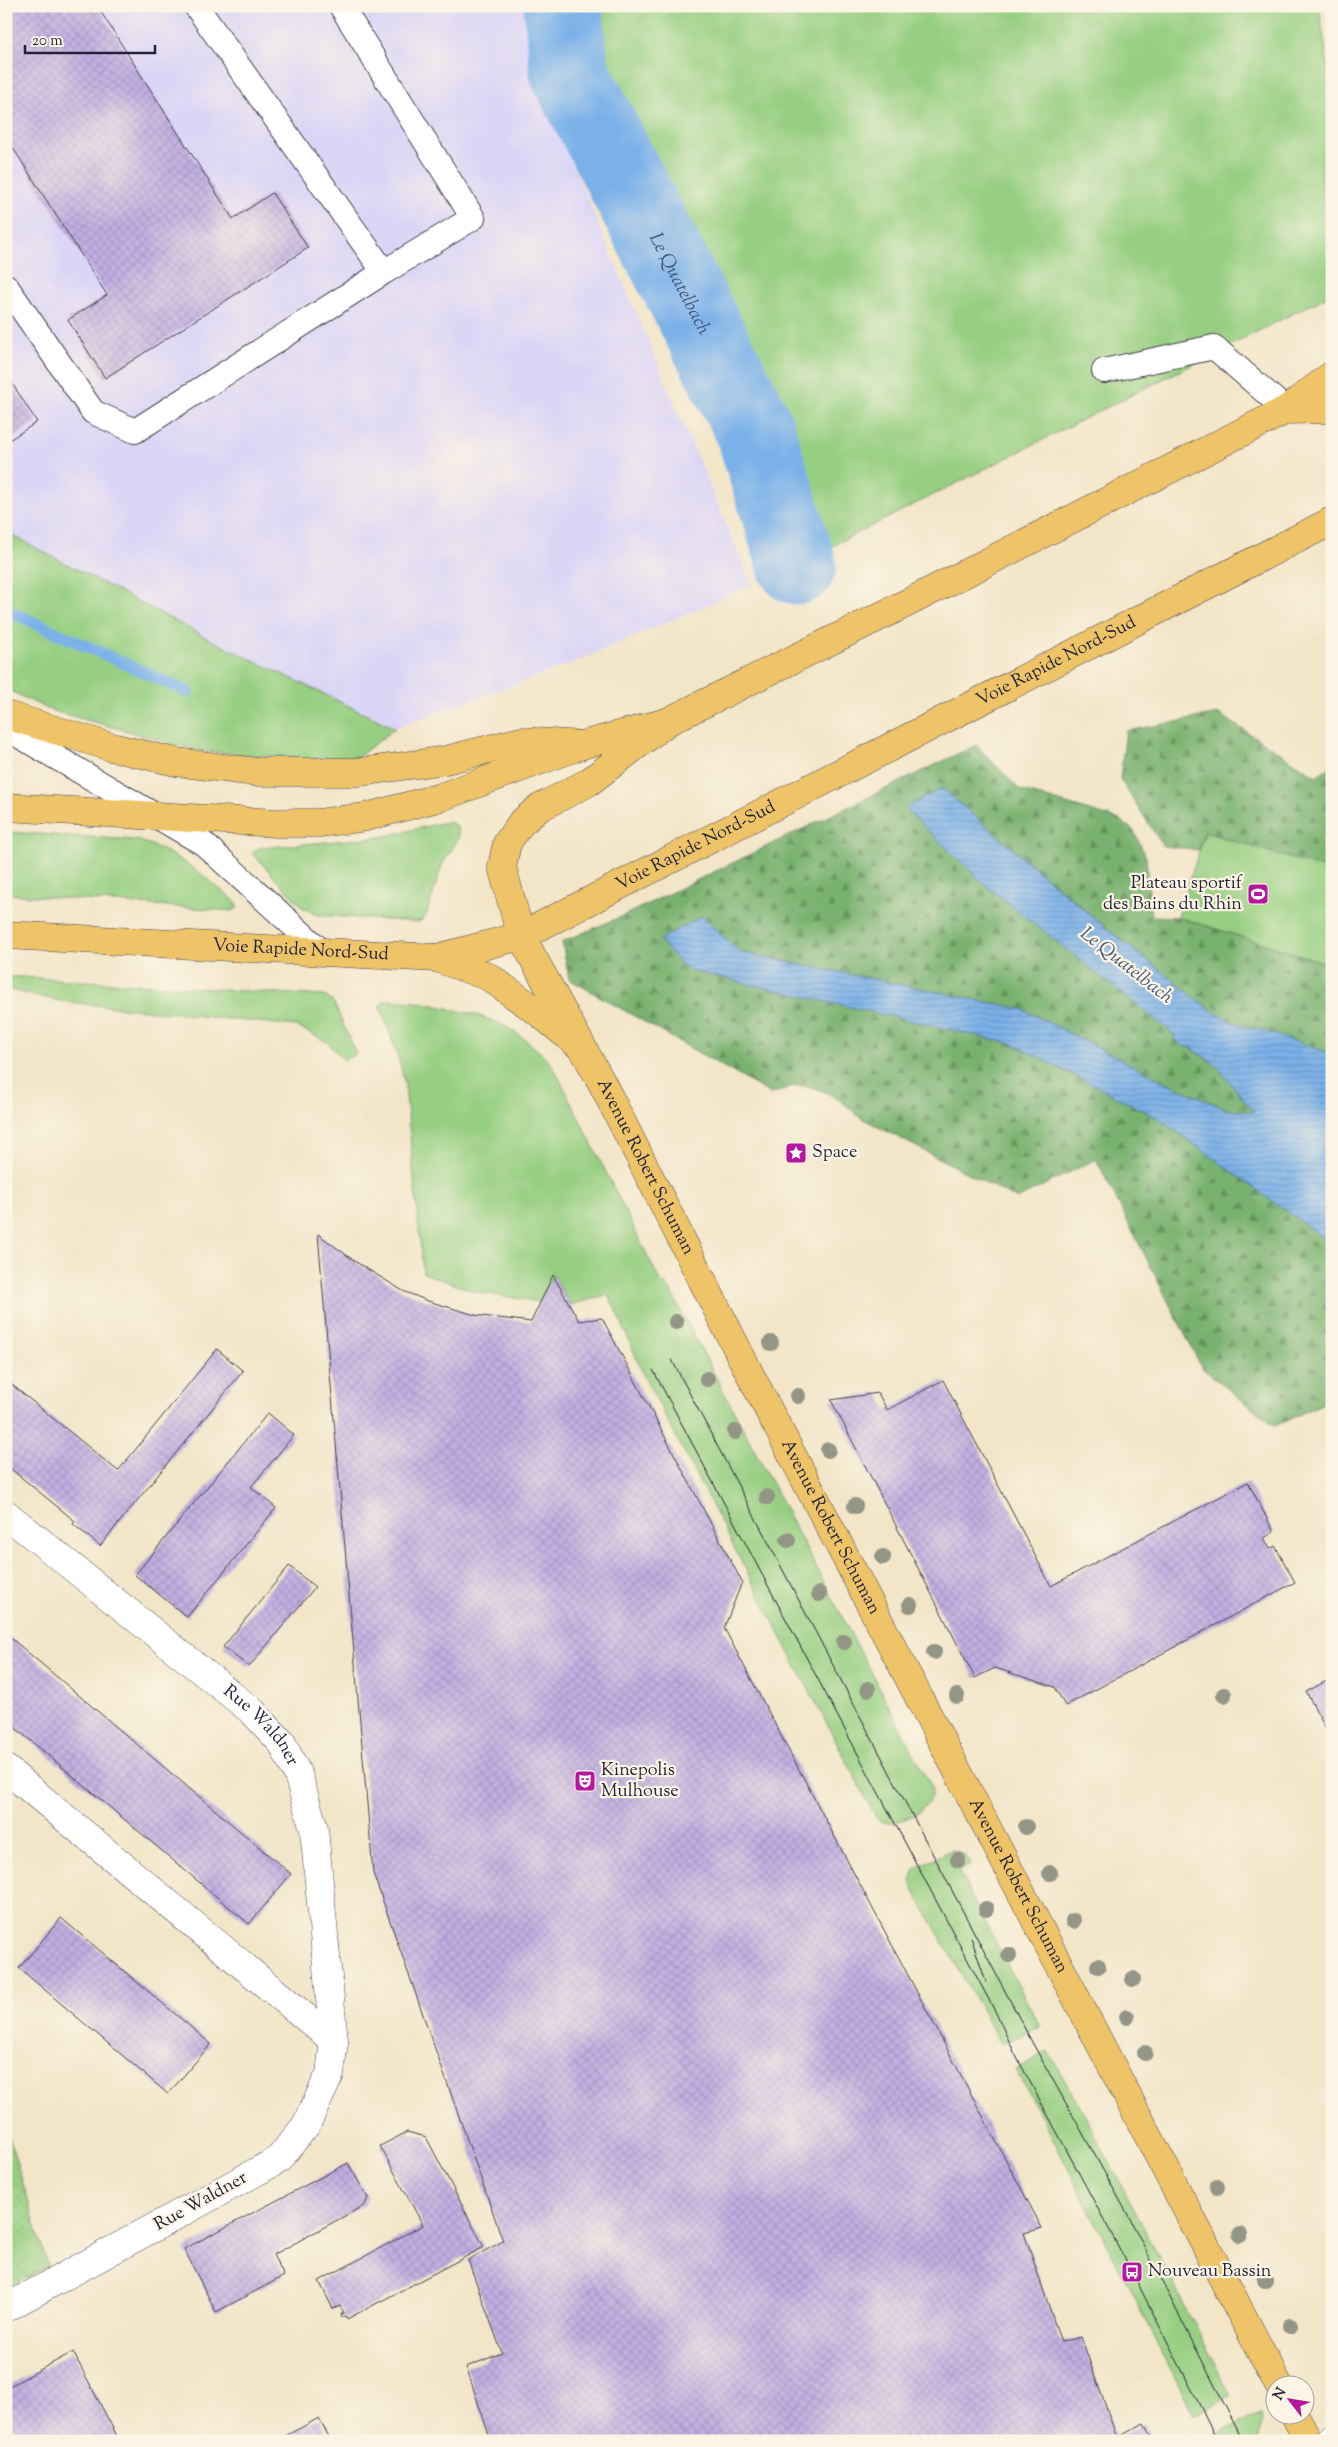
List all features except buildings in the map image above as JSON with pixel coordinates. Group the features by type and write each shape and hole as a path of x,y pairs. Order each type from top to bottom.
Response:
{"main road":[{"path":"6,807 276,823 319,823 366,817 441,798 582,745 667,722 913,600 1286,410 1332,375"},
{"path":"1286,410 1332,410"},
{"name":"Voie Rapide Nord-Sud","path":"6,935 437,958 521,936 1332,521"},
{"path":"6,715 111,747 176,762 256,772 360,772 446,760 521,741 582,745"},
{"name":"Avenue Robert Schuman","path":"667,722 589,782 539,808 521,823 507,843 502,867 521,936 582,1048 781,1435 1273,2374"},
{"path":"437,958 489,977 582,1048"},
{"path":"1300,2424 1309,2441"}],"street":[{"name":"Rue Waldner","path":"6,1514 253,1712 282,1743 298,1775 314,1829 334,2041 330,2074 306,2125 278,2160 6,2308"},
{"path":"6,1769 334,2041"}],"lane":[{"path":"196,6 384,272"},
{"path":"6,286 93,412 135,431 384,272 473,218 341,6"},
{"path":"1104,371 1214,347 1286,410"},
{"path":"6,728 204,844 321,951"}],"shaded area":[{"path":"6,6 553,6 559,132 752,585 573,663 395,728 213,641 6,532"}],"green space":[{"path":"597,6 1319,6 1332,92 1332,294 816,554 772,409 618,110"},
{"path":"6,532 213,641 395,728 358,757 303,759 200,751 50,710 6,689"},
{"path":"1219,714 1316,776 1332,766 1332,871 1205,832 1199,850 1163,846 1120,779 1126,731"},
{"path":"976,745 1020,790 1120,820 1134,831 1146,857 1151,916 1178,917 1332,965 1332,1054 1255,1029 1242,1027 1218,1016 1080,906 942,788 905,808 1188,1046 1216,1065 1255,1112 1228,1110 1167,1083 1022,1009 739,952 702,916 688,970 1013,1044 1158,1118 1332,1244 1332,1415 1328,1401 1275,1426 1202,1368 1096,1159 1017,1199 859,1117 846,1105 824,1091 797,1086 771,1094 569,979 562,942 627,914"},
{"path":"446,822 452,823 457,827 459,838 442,865 426,916 421,921 416,922 317,915 302,907 252,853 259,848 381,837"},
{"path":"6,832 136,840 164,851 190,866 237,903 237,908 233,911 6,894"},
{"name":"Plateau sportif des Bains du Rhin","path":"1205,832 1332,871 1332,965 1178,917"},
{"path":"6,976 325,996 334,1003 356,1054 344,1060 327,1042 296,1026 60,1001 6,989"},
{"path":"384,1001 425,1003 477,1015 503,1025 521,1036 553,1066 661,1283 668,1286 932,1788 927,1804 921,1810 895,1822 878,1821 644,1376 616,1309 607,1295 570,1305 553,1275 540,1302 476,1292 423,1273 405,1085 399,1059 380,1006"},
{"path":"952,1850 966,1856 971,1864 959,1872 1040,2027 1001,2044 914,1891 911,1881 915,1868"},
{"path":"1048,2051 1082,2110 1211,2356 1230,2396 1194,2415 1040,2113 1015,2070"},
{"path":"6,2127 48,2267 6,2288"},
{"path":"1260,2413 1261,2422 1257,2441 1206,2440"}],"water":[{"path":"942,788 1082,908 1209,1009 1232,1022 1332,1054 1332,1244 1158,1118 1013,1044 687,970 659,940 702,916 739,952 1022,1009 1167,1083 1228,1110 1254,1112 1216,1065 1189,1046 1186,1048 1174,1039 1175,1035 985,885 905,808"}],"waterway":[{"name":"Le Quatelbach","path":"563,6 569,71 754,428 797,565"},
{"path":"6,610 188,692"}],"tram line":[{"path":"672,1360 1033,2044 1127,2213 1243,2441"},
{"path":"653,1370 996,2013 1015,2054 1132,2272 1218,2441"},
{"path":"971,1937 986,1982"}],"place":[{"name":"Plateau sportif des Bains du Rhin","path":"1258,894"},
{"name":"Space","path":"796,1153"},
{"name":"Kinepolis Mulhouse","path":"585,1781"},
{"name":"Nouveau Bassin","path":"1132,2272"}]}
